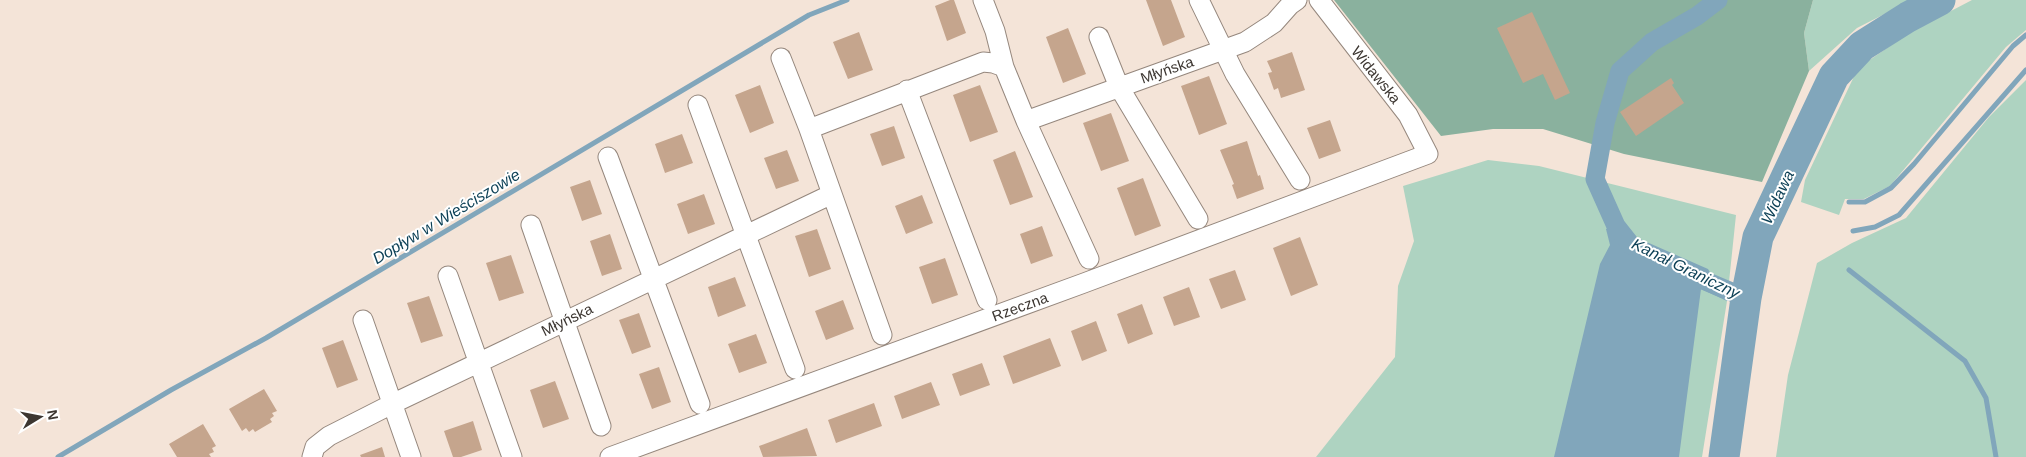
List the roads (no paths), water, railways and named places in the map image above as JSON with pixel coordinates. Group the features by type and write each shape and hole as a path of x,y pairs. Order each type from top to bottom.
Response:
{"street":[{"path":"983,0 1004,66 1026,121 1089,259"},
{"path":"1199,0 1235,74 1300,180"},
{"name":"Młyńska","path":"1026,121 1224,51 1258,35 1274,23 1297,0"},
{"name":"Widawska","path":"1318,0 1408,115 1428,154"},
{"path":"1099,37 1119,87 1198,219"},
{"path":"781,58 809,129 882,335"},
{"path":"809,129 983,62 1004,66"},
{"path":"907,90 987,300"},
{"path":"698,105 795,369"},
{"name":"Rzeczna","path":"610,457 1075,287 1428,154"},
{"path":"608,157 700,404"},
{"name":"Młyńska","path":"312,457 315,448 329,436 392,404 832,194"},
{"path":"531,225 601,426"},
{"path":"448,276 512,457"},
{"path":"363,320 411,457"}],"water":[{"path":"1623,223 1633,236 1708,269 1714,279 1727,284 1727,301 1701,289 1679,457 1554,457 1600,264 1610,245 1606,229"}],"waterway":[{"name":"Dopływ w Wieściszowie","path":"58,457 171,390 266,338 809,15 847,0"},
{"name":"Kanał Graniczny","path":"1631,245 1616,226 1595,179 1605,123 1620,71 1652,42 1697,16 1718,0"},
{"name":"Widawa","path":"1724,457 1746,298 1758,237 1834,76 1862,46 1908,17 1940,0"},
{"path":"1849,202 1865,202 1891,188 1914,164 2013,46 2026,35"},
{"path":"1853,231 1875,227 1899,215 2026,70"},
{"path":"1849,270 1965,361 1986,398 1996,457"},
{"name":"Kanał Graniczny","path":"1703,280 1746,298"}]}
